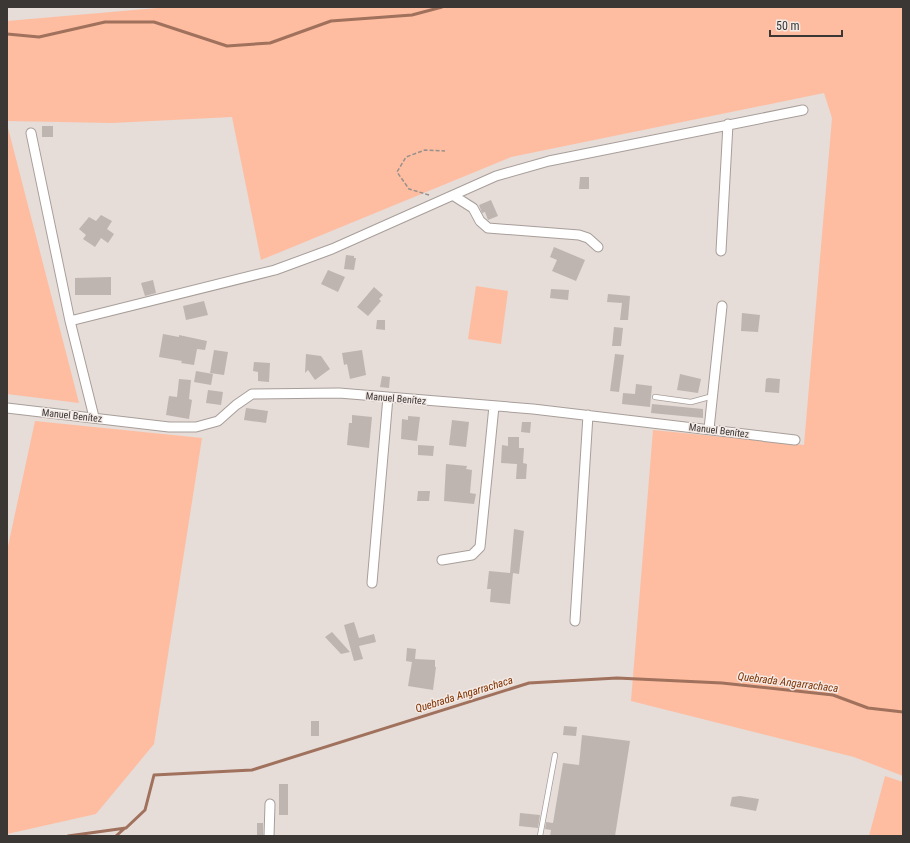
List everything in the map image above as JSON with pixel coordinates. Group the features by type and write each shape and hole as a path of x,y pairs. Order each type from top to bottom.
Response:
{"street":[{"path":"70,321 275,270 332,249 496,176 549,161 803,110"},
{"path":"721,250 728,124"},
{"path":"31,133 70,321 94,417"},
{"path":"454,196 473,208 480,221 488,228 579,235 588,238 598,247"},
{"path":"709,429 722,306"},
{"name":"Manuel Benítez","path":"7,408 169,427 196,427 218,421 236,405 252,394 339,393 588,415 795,440"},
{"path":"372,583 388,397"},
{"path":"442,560 472,555 480,547 494,406"},
{"path":"575,621 588,415"},
{"path":"269,836 270,804"}],"lane":[{"path":"655,398 691,402 713,396"},
{"path":"540,836 555,755"}],"path":[{"path":"434,196 409,189 397,172 406,157 425,150 445,151"}],"shaded area":[{"path":"169,7 903,7 903,776 854,757 631,701 653,430 804,445 832,118 824,93 511,157 261,260 232,117 112,123 7,121 7,21"},
{"path":"7,124 79,403 7,394"},
{"path":"476,286 508,291 501,344 468,339"},
{"path":"35,421 202,438 154,744 96,814 7,834 7,551"},
{"path":"885,776 903,782 903,836 869,836"}],"building":[{"path":"42,126 53,126 53,137 42,137"},
{"path":"580,177 589,177 589,189 579,189"},
{"path":"491,200 498,216 488,220 485,212 482,213 479,205"},
{"path":"101,215 112,221 107,229 114,234 108,243 101,238 95,247 83,239 86,235 79,229 89,217 96,221"},
{"path":"554,247 585,260 576,281 552,271 557,260 550,257"},
{"path":"346,255 354,256 354,258 356,258 354,270 344,269"},
{"path":"328,270 345,277 338,292 321,284"},
{"path":"111,277 111,295 75,295 75,278"},
{"path":"153,280 156,293 145,296 141,283"},
{"path":"374,287 383,295 379,299 381,301 368,316 357,307"},
{"path":"551,289 569,290 568,300 550,298"},
{"path":"608,294 630,296 628,320 620,320 622,303 607,302"},
{"path":"204,301 208,315 186,320 183,306"},
{"path":"742,313 760,315 758,332 741,331"},
{"path":"377,320 385,320 385,330 376,329"},
{"path":"614,327 623,328 621,346 612,346"},
{"path":"163,334 179,337 179,335 207,341 205,350 197,349 194,365 181,363 182,361 159,357"},
{"path":"214,350 228,352 224,375 210,373"},
{"path":"362,350 366,375 350,379 347,364 344,365 342,353"},
{"path":"306,354 321,356 330,369 315,380 308,370 305,373"},
{"path":"615,354 624,355 619,392 610,391"},
{"path":"254,362 270,363 269,382 258,381 258,372 253,371"},
{"path":"196,371 213,374 211,385 194,382"},
{"path":"680,374 701,379 698,393 677,390"},
{"path":"382,376 390,377 389,388 380,387"},
{"path":"179,379 191,380 189,399 192,400 189,419 166,415 169,396 177,397"},
{"path":"766,379 780,379 779,393 765,392"},
{"path":"636,384 652,386 650,407 622,404 623,393 635,394"},
{"path":"208,390 223,392 221,405 206,403"},
{"path":"652,404 703,409 703,418 651,413"},
{"path":"246,408 268,411 266,423 244,420"},
{"path":"352,415 372,417 369,448 347,445 349,423 352,423"},
{"path":"408,416 420,417 417,441 401,439 402,419 408,420"},
{"path":"452,420 469,422 466,447 449,445"},
{"path":"522,422 531,422 530,433 521,432"},
{"path":"508,437 519,437 519,448 524,448 523,463 527,464 526,479 516,479 517,464 501,463 502,445 508,446"},
{"path":"418,445 434,446 433,456 418,455"},
{"path":"446,464 467,466 466,469 472,470 470,493 476,494 474,504 444,501"},
{"path":"418,491 430,491 429,501 417,501"},
{"path":"514,529 524,531 519,574 513,573 510,604 490,602 491,589 487,589 489,571 510,573"},
{"path":"354,622 359,638 374,634 376,642 359,646 363,659 354,661 344,625"},
{"path":"332,632 350,652 341,654 325,637"},
{"path":"407,648 416,649 415,659 435,660 436,667 433,690 408,686 412,662 406,661"},
{"path":"311,721 319,721 319,736 311,736"},
{"path":"564,726 577,727 576,736 563,735"},
{"path":"582,735 630,741 615,836 550,836 551,830 545,829 546,822 553,823 563,763 579,765"},
{"path":"279,784 288,784 288,815 279,815"},
{"path":"740,796 759,799 756,811 730,806 732,797"},
{"path":"520,813 540,815 538,828 519,826"},
{"path":"257,823 263,823 263,836 257,836"}],"waterway":[{"path":"7,34 39,37 105,22 154,22 227,46 270,43 331,21 412,15 442,7"},
{"name":"Quebrada Angarrachaca","path":"68,836 126,828 145,810 154,775 252,770 529,683 617,678 722,683 833,695 868,708 903,712"},
{"name":"Quebrada Angarrachaca","path":"116,836 125,828"}]}
